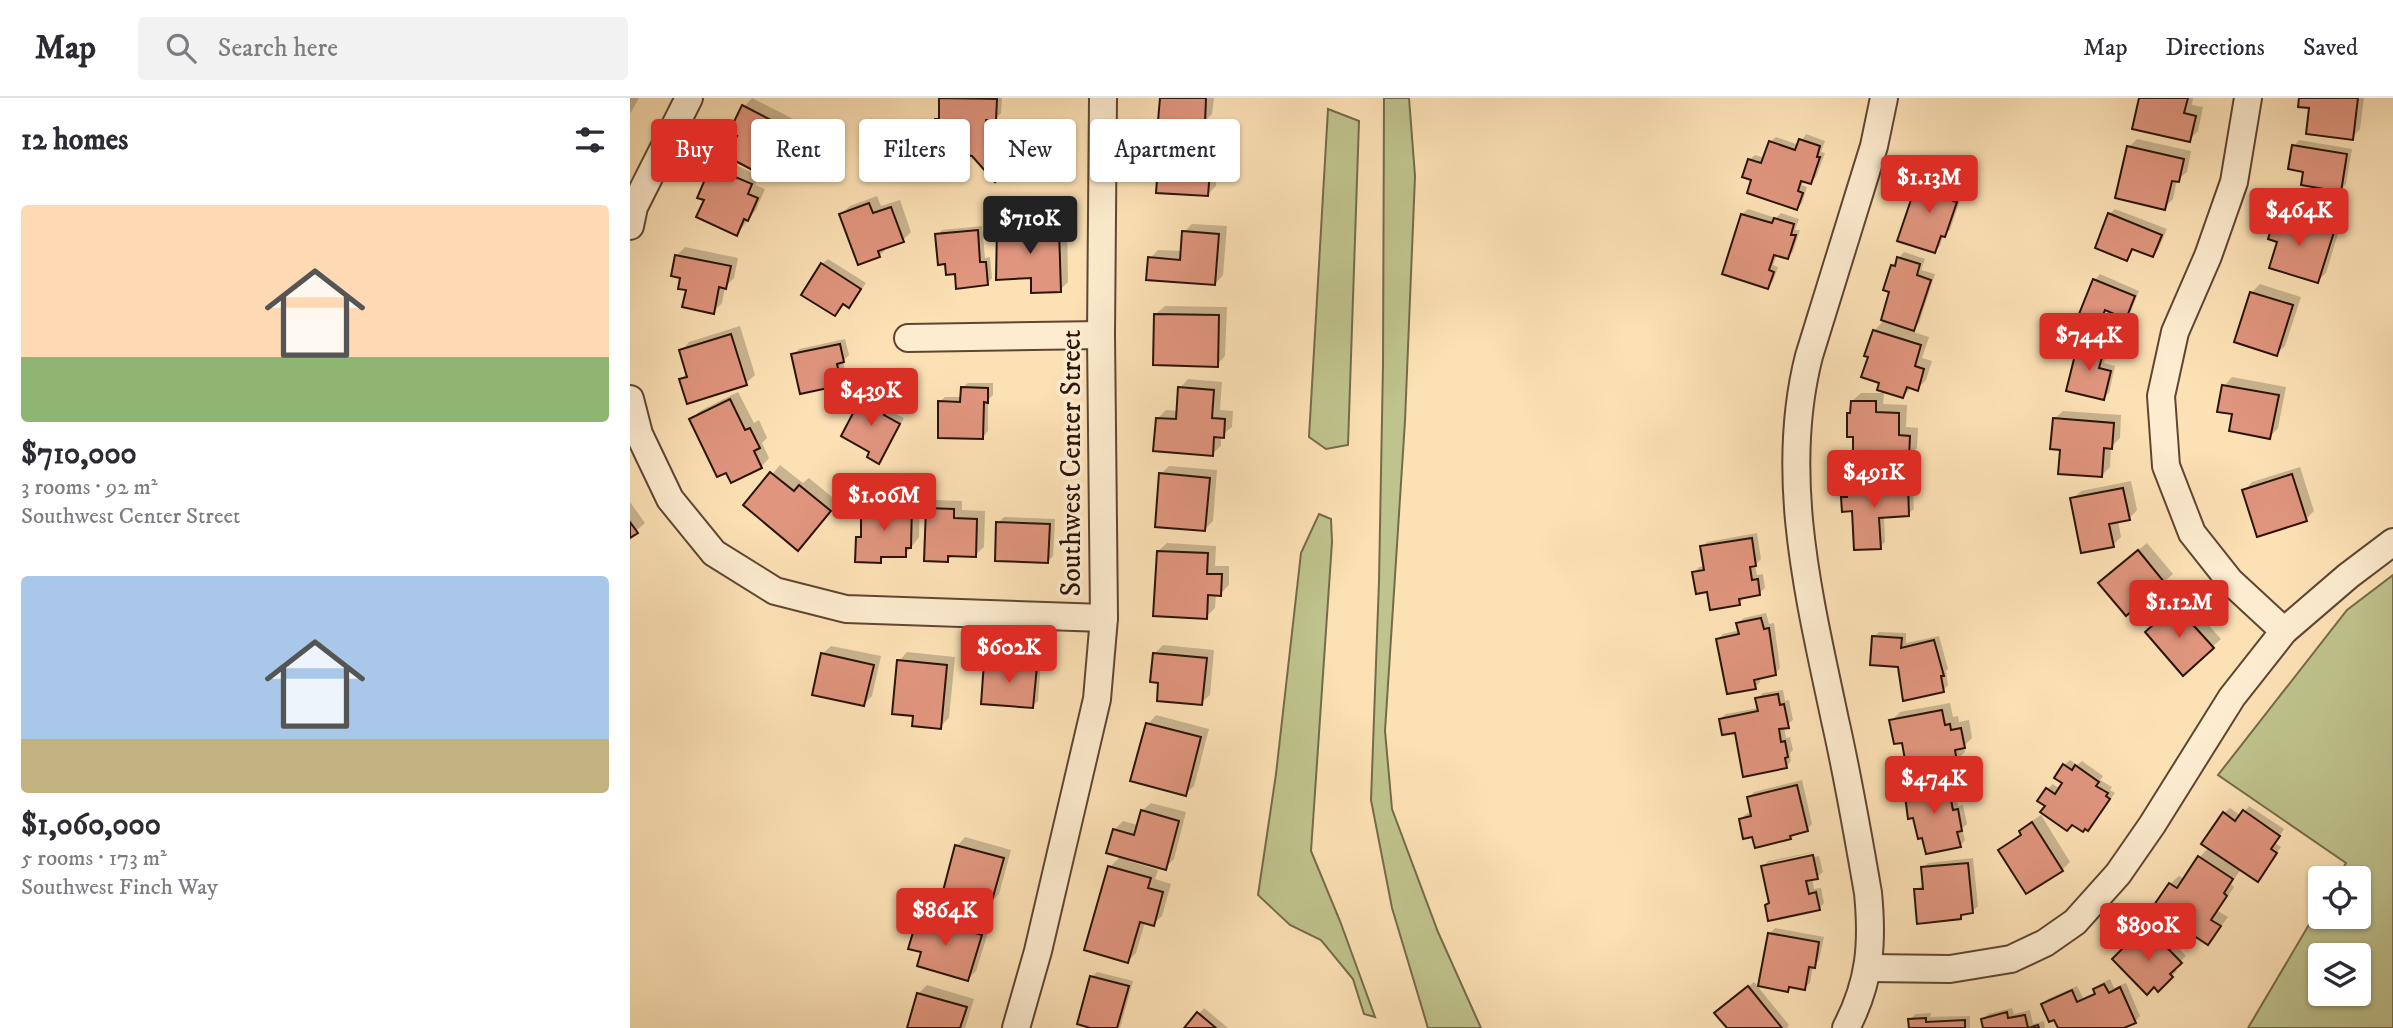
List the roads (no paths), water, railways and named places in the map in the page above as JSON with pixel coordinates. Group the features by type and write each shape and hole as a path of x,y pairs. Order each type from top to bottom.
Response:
{"street":[{"path":"630,226 634,207 689,98"},
{"name":"Southwest Center Street","path":"1016,1028 1038,951 1097,699 1104,618 1101,335 1103,98"},
{"path":"1846,1028 1869,968 1871,931 1868,893 1803,558 1795,479 1796,430 1806,367 1874,146 1884,98"},
{"path":"2248,98 2234,182 2208,256 2175,332 2161,396 2166,466 2192,533 2230,581 2284,631"},
{"path":"908,338 1101,335"},
{"path":"630,399 639,434 670,499 714,554 775,591 846,609 1104,618"},
{"path":"1869,968 1950,969 2011,959 2045,943 2075,922 2118,874 2232,697 2284,631 2348,576 2393,542"}]}
